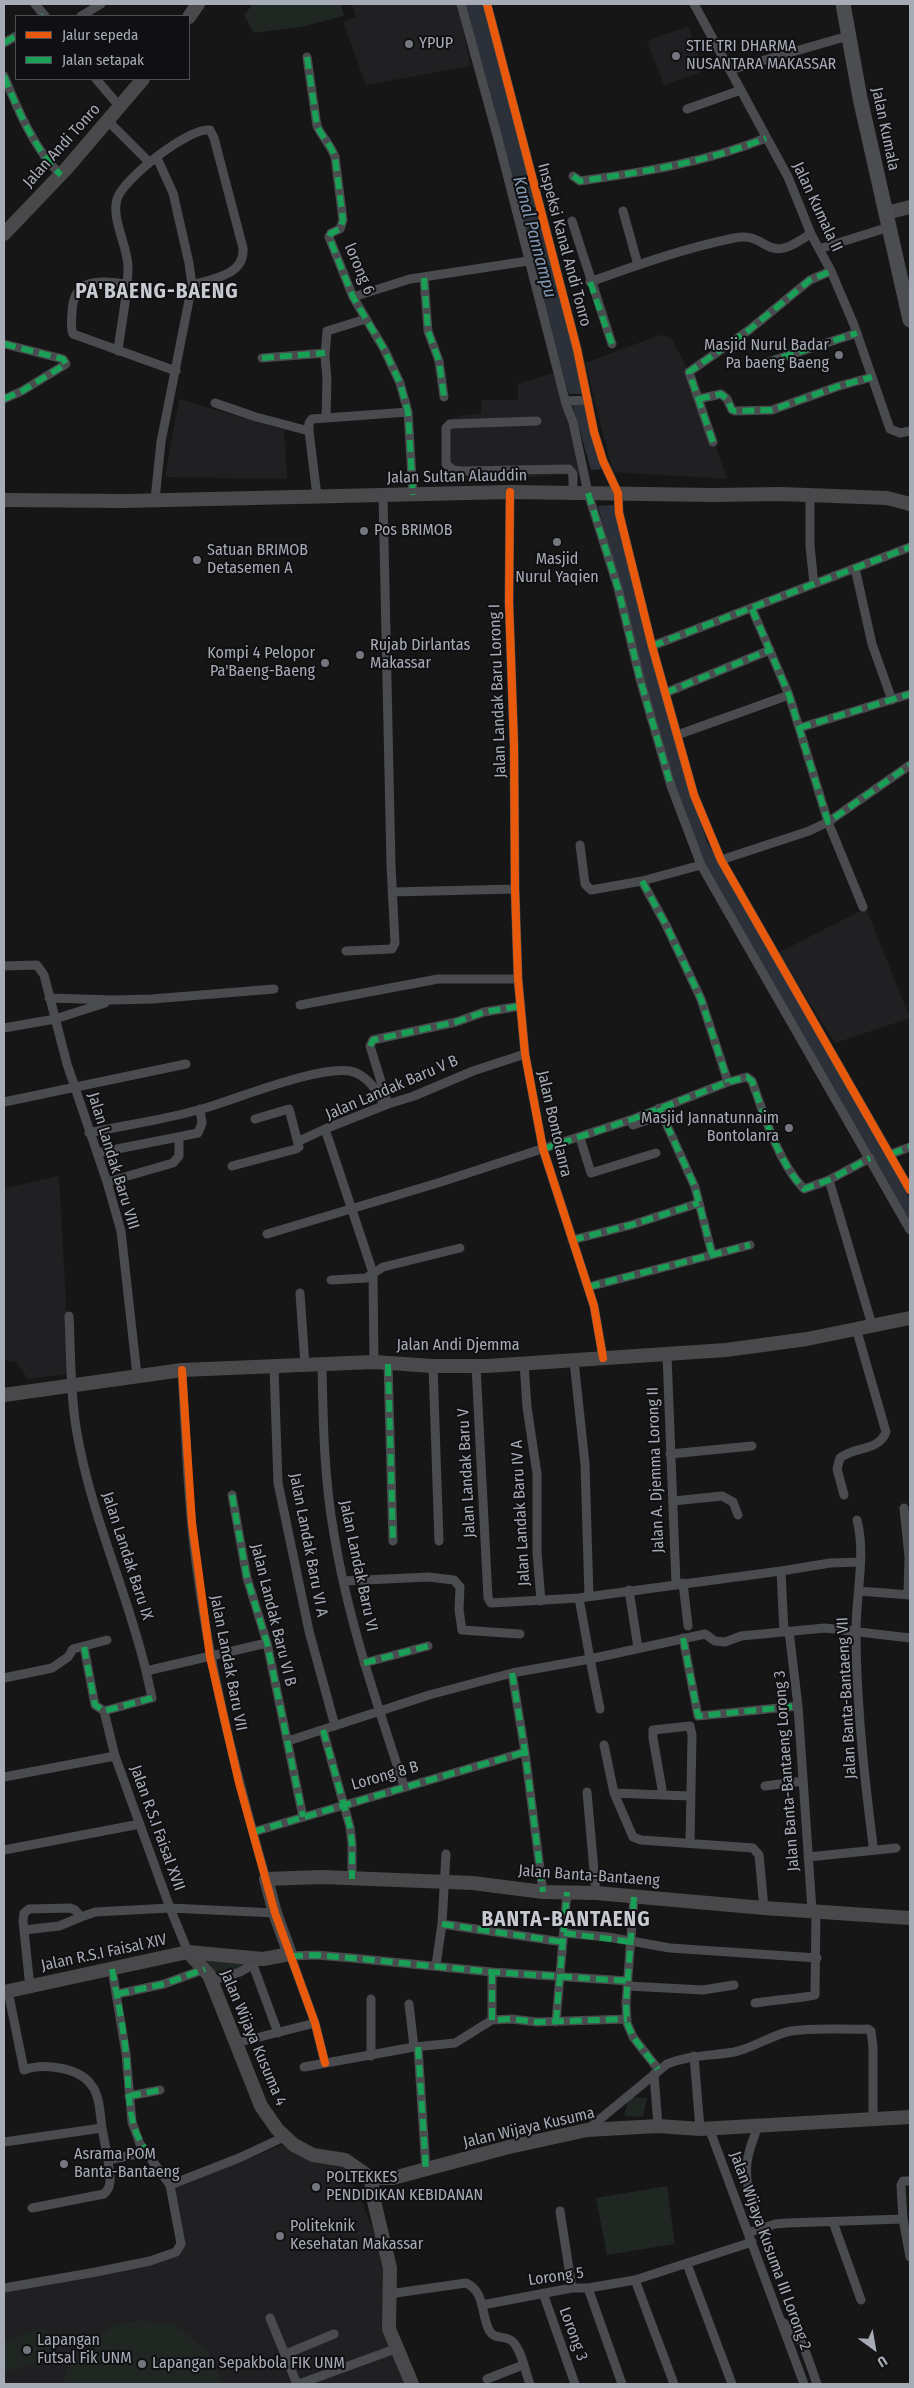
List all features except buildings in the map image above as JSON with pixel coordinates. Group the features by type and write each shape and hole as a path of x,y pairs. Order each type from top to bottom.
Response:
{"main road":[{"name":"Jalan Kumala","path":"843,4 848,36 910,320"}],"street":[{"path":"35,4 43,15"},
{"path":"83,15 101,4"},
{"path":"190,16 198,4"},
{"path":"461,4 498,139 528,261 568,401 573,422 580,493"},
{"name":"Inspeksi Kanal Andi Tonro","path":"486,4 575,341 586,400 599,447 618,493 618,513 652,646 694,794 721,860 910,1190"},
{"name":"Jalan Kumala II","path":"694,4 788,177 811,234 831,271 857,333 892,431 900,433 910,431"},
{"path":"730,70 848,36"},
{"path":"4,43 15,37"},
{"name":"lorong 6","path":"307,57 317,126 332,148 335,157 343,220 340,228 329,234 329,237 353,297 393,367 408,412 413,495"},
{"path":"4,76 8,96 50,164 61,175"},
{"path":"97,80 120,106"},
{"name":"Jalan Andi Tonro","path":"4,234 61,175 142,80"},
{"path":"687,109 741,90"},
{"path":"108,121 153,160 173,193 189,263 192,285 160,450 155,499"},
{"path":"118,351 127,262 117,214 117,199 125,187 153,160 205,129 210,130 214,138 243,248 243,260 240,265 223,276 192,285"},
{"path":"573,176 580,181 689,164 737,150 766,138"},
{"path":"819,249 888,220 910,207"},
{"path":"623,210 638,265"},
{"path":"572,221 590,282 612,344"},
{"path":"590,282 638,265 735,237 752,237 775,249 785,248 811,234"},
{"path":"353,297 396,283 454,271 508,266 528,261"},
{"path":"714,442 689,372 749,330 810,280 831,271"},
{"path":"424,278 428,331 438,361 444,397"},
{"path":"126,284 93,282 78,292 73,305 71,329 73,334 176,371"},
{"path":"326,417 327,380 325,353 329,330 366,319"},
{"path":"765,363 857,333"},
{"path":"4,344 49,354 63,359 66,364 22,391 4,399"},
{"path":"262,358 325,353"},
{"path":"698,399 721,394 727,398 732,410 772,410 872,377"},
{"path":"568,401 586,400"},
{"path":"215,403 256,417 309,431"},
{"path":"317,496 309,431 309,423 312,419 408,412"},
{"path":"537,422 450,424 446,428 446,464 453,470 463,471 569,469 573,474 618,588 640,679 671,786 701,865 910,1230"},
{"name":"Jalan Sultan Alauddin","path":"4,500 125,501 510,492 887,498 910,504"},
{"name":"Jalan Landak Baru Lorong I","path":"510,492 509,602 514,746 515,889"},
{"path":"887,498 910,493"},
{"path":"346,951 392,948 395,943 392,892 383,496"},
{"path":"810,496 810,546 814,584"},
{"path":"652,646 910,547"},
{"path":"855,568 872,644 892,700"},
{"path":"752,609 788,695 828,822 863,907"},
{"path":"665,693 770,650"},
{"path":"799,728 910,694"},
{"path":"677,736 788,695"},
{"path":"721,860 809,831 828,822 910,765"},
{"path":"580,845 585,884 588,889 596,891 701,865"},
{"path":"642,881 666,925 701,999 728,1082"},
{"path":"392,892 515,889"},
{"name":"Jalan Bontolanra","path":"515,889 518,979 525,1054 544,1151 594,1306 604,1358"},
{"name":"Jalan Landak Baru VIII","path":"4,966 38,965 44,975 74,1088 107,1182 122,1239 137,1375"},
{"path":"300,1005 438,979 518,979"},
{"path":"49,998 113,1000 274,989"},
{"path":"4,1028 55,1019 113,1000"},
{"path":"386,1104 370,1046 374,1040 456,1022 484,1012 520,1006"},
{"name":"Jalan Landak Baru V B","path":"374,1362 373,1274 353,1208 334,1160 325,1129 386,1104 414,1096 473,1071 525,1054"},
{"path":"4,1102 186,1064"},
{"path":"89,1132 200,1109 300,1078 338,1071 351,1071 365,1079 386,1104"},
{"path":"544,1151 581,1142 659,1112 728,1082 750,1078 767,1126 802,1188 808,1189 829,1180 870,1158"},
{"path":"97,1154 198,1133 202,1129 200,1109"},
{"path":"232,1166 299,1147 299,1141 289,1109 255,1119"},
{"path":"267,1234 544,1151 633,1119 659,1112"},
{"path":"659,1112 692,1181 712,1254"},
{"path":"299,1141 325,1129"},
{"path":"107,1182 173,1163 179,1156 179,1138"},
{"path":"581,1142 592,1173 656,1153"},
{"path":"891,1154 910,1147"},
{"path":"829,1180 872,1324"},
{"path":"572,1240 631,1225 699,1203"},
{"path":"588,1287 750,1245"},
{"path":"331,1280 361,1279 373,1274 380,1268 392,1264 460,1248"},
{"path":"300,1293 305,1365"},
{"name":"Jalan Landak Baru IX","path":"69,1316 77,1432 97,1516 138,1638 152,1698 104,1711"},
{"name":"Jalan Andi Djemma","path":"4,1395 182,1370 374,1362 433,1366 476,1366 667,1355 780,1344 872,1324 910,1318"},
{"path":"844,1495 837,1469 840,1458 852,1451 876,1444 886,1432 856,1328"},
{"name":"Jalan A. Djemma Lorong II","path":"667,1355 673,1501 680,1584 688,1626"},
{"path":"574,1361 584,1464 589,1596"},
{"name":"Jalan Landak Baru IV A","path":"524,1363 527,1407 537,1474 537,1552 541,1601"},
{"name":"Jalan Landak Baru VI","path":"322,1364 326,1476 333,1533 364,1663 404,1786"},
{"path":"388,1364 393,1541"},
{"path":"433,1366 439,1541"},
{"name":"Jalan Landak Baru V","path":"476,1366 488,1598 493,1605 541,1601"},
{"name":"Jalan Landak Baru VI A","path":"274,1367 278,1483 309,1631 335,1726"},
{"name":"Jalan Landak Baru VII","path":"182,1370 192,1523 210,1657 239,1782 275,1913 290,1955"},
{"path":"670,1454 752,1446"},
{"name":"Jalan Landak Baru VI B","path":"232,1495 247,1578 267,1643 303,1817"},
{"path":"673,1501 722,1496 733,1502 738,1516"},
{"path":"859,1591 909,1595 909,1558 904,1508"},
{"name":"Jalan Banta-Bantaeng VII","path":"857,1520 860,1562 856,1630 863,1747 874,1847"},
{"path":"541,1601 579,1598 830,1563 860,1562"},
{"name":"Jalan Banta-Bantaeng Lorong 3","path":"755,2003 791,1997 813,1997 815,1992 817,1958 798,1706 786,1631 781,1570"},
{"path":"344,1581 428,1578 454,1580 460,1587 459,1621 464,1631 520,1634"},
{"path":"629,1590 638,1648"},
{"path":"579,1598 600,1709"},
{"path":"288,1741 380,1711 512,1673 590,1659 705,1634 715,1641 725,1642 741,1636 825,1628 856,1630 910,1638"},
{"path":"683,1638 698,1716 798,1706"},
{"path":"4,1678 52,1668 68,1657 73,1649 107,1640"},
{"path":"146,1671 267,1643"},
{"name":"Jalan R.S.I Faisal XVII","path":"84,1646 95,1705 104,1711 115,1756 170,1908 188,1952"},
{"path":"364,1663 428,1646"},
{"path":"512,1673 525,1752 543,1892"},
{"path":"663,1795 652,1738 653,1730 687,1725 691,1728 692,1735 690,1843"},
{"path":"323,1730 352,1844 352,1879"},
{"path":"604,1745 614,1794 630,1834 635,1839 757,1850 764,1908"},
{"name":"Lorong 8 B","path":"253,1832 404,1786 525,1752"},
{"path":"4,1777 115,1756"},
{"path":"765,1786 803,1781"},
{"path":"587,1792 596,1893"},
{"path":"614,1794 691,1796"},
{"path":"4,1850 140,1824"},
{"path":"808,1857 854,1854 874,1847 896,1848"},
{"path":"436,1965 442,1924 446,1854"},
{"name":"Jalan Banta-Bantaeng","path":"266,1880 322,1877 474,1883 543,1892 596,1893 764,1908 910,1918"},
{"path":"556,2022 567,1892"},
{"path":"634,1897 627,2019 633,2037 656,2072 658,2126"},
{"path":"30,1987 24,1913 29,1909 70,1908 75,1910 81,1917"},
{"path":"24,1930 59,1926 94,1912 170,1908 275,1913"},
{"path":"442,1924 564,1938 632,1942 670,1948 817,1958"},
{"path":"188,1952 258,1962"},
{"name":"Jalan R.S.I Faisal XIV","path":"6,1992 188,1952 208,1975"},
{"path":"290,1955 315,2023 325,2063"},
{"path":"117,1994 208,1975 240,1972 258,1962 290,1955 316,1955 436,1965 492,1972 560,1976 703,1990 734,1985"},
{"path":"258,1962 278,2033"},
{"path":"4,2288 112,2268 176,2252 181,2244 170,2185 136,2136 129,2096 126,2054 112,1969"},
{"path":"492,1972 492,2020"},
{"name":"Jalan Wijaya Kusuma 4","path":"208,1975 261,2106 268,2118 284,2137 313,2155 345,2160 371,2178"},
{"path":"6,1992 24,2070 46,2067 59,2068 81,2076 89,2082 96,2096 111,2183 109,2190 104,2194 32,2208"},
{"path":"371,2056 372,1999"},
{"path":"410,2004 416,2047 426,2170"},
{"path":"304,2067 455,2042 492,2020 556,2022 627,2019"},
{"path":"236,2043 315,2023"},
{"path":"587,2130 656,2072 682,2058 737,2052 774,2036 791,2032 868,2029 873,2034 873,2119"},
{"name":"Jalan Wijaya Kusuma III Lorong 2","path":"694,2056 704,2129 752,2242 804,2384"},
{"path":"129,2096 160,2090"},
{"name":"Jalan Wijaya Kusuma","path":"371,2178 394,2178 509,2147 587,2130 658,2126 704,2129 910,2117"},
{"path":"758,2125 747,2162 746,2174 749,2192 760,2228"},
{"path":"4,2142 102,2128"},
{"path":"170,2185 240,2158 284,2137"},
{"path":"108,2160 147,2152"},
{"path":"371,2178 372,2197 388,2253 390,2276 389,2329 412,2384"},
{"path":"910,2181 903,2181 901,2185 903,2219 910,2257"},
{"path":"560,2211 572,2288"},
{"path":"748,2233 760,2228 787,2222 903,2219"},
{"path":"833,2222 860,2300"},
{"name":"Lorong 5","path":"482,2306 542,2293 635,2280 752,2242"},
{"path":"687,2264 732,2384"},
{"path":"635,2280 674,2384"},
{"path":"389,2294 466,2283 474,2288 482,2306 489,2331 494,2336 513,2342 530,2384"},
{"path":"588,2288 622,2384"},
{"name":"Lorong 3","path":"542,2293 575,2384"},
{"path":"270,2318 298,2384 312,2382 396,2349"},
{"path":"781,2321 793,2328 799,2336 817,2384"},
{"path":"286,2354 334,2334"},
{"path":"487,2379 522,2364"}],"shaded area":[{"path":"253,4 341,4 344,16 301,27 254,33 244,15"},
{"name":"YPUP","path":"352,4 457,4 471,66 366,85 343,22 356,17"},
{"name":"STIE TRI DHARMA NUSANTARA MAKASSAR","path":"688,26 704,71 664,85 647,41"},
{"path":"660,335 671,337 696,387 727,479 613,472 585,363"},
{"path":"553,373 577,429 584,473 447,483 447,420 463,415 481,414 482,400 518,400 518,384"},
{"path":"179,399 284,430 287,479 165,477"},
{"path":"866,908 910,1018 835,1043 778,953"},
{"path":"59,1176 70,1374 28,1379 16,1362 4,1360 4,1188"},
{"path":"201,1957 250,1962 238,1970 214,1977"},
{"path":"629,2097 647,2098 643,2117 624,2116"},
{"path":"285,2144 345,2163 388,2265 387,2321 410,2384 4,2384 4,2291 156,2260 181,2245 185,2250 174,2187"},
{"path":"667,2186 675,2244 607,2255 596,2198"},
{"name":"Lapangan Sepakbola FIK UNM","path":"140,2320 177,2326 207,2351 223,2384 63,2384 64,2376 73,2360 95,2339 113,2326"},
{"name":"Lapangan Futsal Fik UNM","path":"44,2328 53,2359 4,2372 4,2341"}],"water":[{"path":"463,4 483,4 537,207 519,211"},
{"name":"Kanal Pannampu","path":"537,210 585,394 569,394 520,214"},
{"path":"586,402 599,463 602,469 591,470 572,403"},
{"path":"614,505 677,748 707,842 910,1199 910,1225 703,860 666,763 598,506"}],"marked path":[{"path":"4,43 15,37"},
{"path":"307,57 317,126 335,157 343,220 340,229 331,233 329,237 353,297 384,349 400,383 408,412 413,495"},
{"path":"4,76 35,142 61,175"},
{"path":"573,176 580,181 651,170 721,154 766,138"},
{"path":"713,442 689,372 749,330 810,280 831,271"},
{"path":"424,278 428,331 439,361 444,397"},
{"path":"590,282 612,344"},
{"path":"765,363 857,333"},
{"path":"4,344 63,359 66,364 22,391 4,399"},
{"path":"262,358 325,353"},
{"path":"698,399 721,394 727,399 732,410 735,411 772,410 839,386 872,377"},
{"path":"588,493 618,588 640,679 671,786"},
{"path":"652,646 910,547"},
{"path":"752,609 789,695 828,822 910,765"},
{"path":"665,693 770,650"},
{"path":"799,728 910,694"},
{"path":"642,881 666,925 701,999 728,1082"},
{"path":"370,1046 373,1040 456,1022 484,1012 521,1006"},
{"path":"543,1149 633,1119 728,1082 747,1077 752,1081 779,1152 804,1189 829,1180 870,1158"},
{"path":"659,1108 695,1187 712,1254"},
{"path":"891,1154 910,1147"},
{"path":"572,1240 631,1225 699,1203"},
{"path":"588,1287 750,1245"},
{"path":"388,1364 393,1541"},
{"path":"232,1495 247,1578 267,1643 303,1817"},
{"path":"683,1638 698,1716 798,1706"},
{"path":"364,1663 428,1646"},
{"path":"84,1647 95,1705 104,1711 152,1698"},
{"path":"512,1673 525,1752 543,1892"},
{"path":"323,1730 350,1827 352,1879"},
{"path":"253,1832 525,1752"},
{"path":"556,2022 567,1892"},
{"path":"634,1897 626,2003 627,2023 633,2037 658,2069"},
{"path":"442,1924 563,1942"},
{"path":"564,1933 632,1942"},
{"path":"291,1956 316,1955 492,1972 628,1981"},
{"path":"112,1969 125,2042 132,2117 140,2141 147,2152"},
{"path":"117,1994 164,1984 205,1969"},
{"path":"492,1972 492,2020 512,2019 537,2022 627,2019"},
{"path":"418,2047 426,2170"},
{"path":"129,2096 160,2090"}],"cycle path":[{"path":"487,4 577,349 594,432 603,461 618,493 619,513 652,646 694,795 721,860 910,1190"},
{"path":"510,492 509,602 514,745 515,889 518,979 525,1054 543,1149 594,1306 603,1358"},
{"path":"182,1370 192,1523 210,1657 239,1783 275,1913 315,2023 325,2063"}],"place":[{"name":"YPUP","path":"409,44"},
{"name":"STIE TRI DHARMA NUSANTARA MAKASSAR","path":"676,56"},
{"name":"Masjid Nurul Badar Pa baeng Baeng","path":"839,355"},
{"name":"Pos BRIMOB","path":"364,531"},
{"name":"Masjid Nurul Yaqien","path":"557,542"},
{"name":"Satuan BRIMOB Detasemen A","path":"197,560"},
{"name":"Rujab Dirlantas Makassar","path":"360,655"},
{"name":"Kompi 4 Pelopor Pa'Baeng-Baeng","path":"325,663"},
{"name":"Masjid Jannatunnaim Bontolanra","path":"789,1128"},
{"name":"Asrama POM Banta-Bantaeng","path":"64,2164"},
{"name":"POLTEKKES PENDIDIKAN KEBIDANAN","path":"316,2187"},
{"name":"Politeknik Kesehatan Makassar","path":"280,2236"},
{"name":"Lapangan Futsal Fik UNM","path":"27,2350"},
{"name":"Lapangan Sepakbola FIK UNM","path":"142,2364"}],"district":[{"name":"PA'BAENG-BAENG","path":"157,292"},
{"name":"BANTA-BANTAENG","path":"566,1920"}]}
